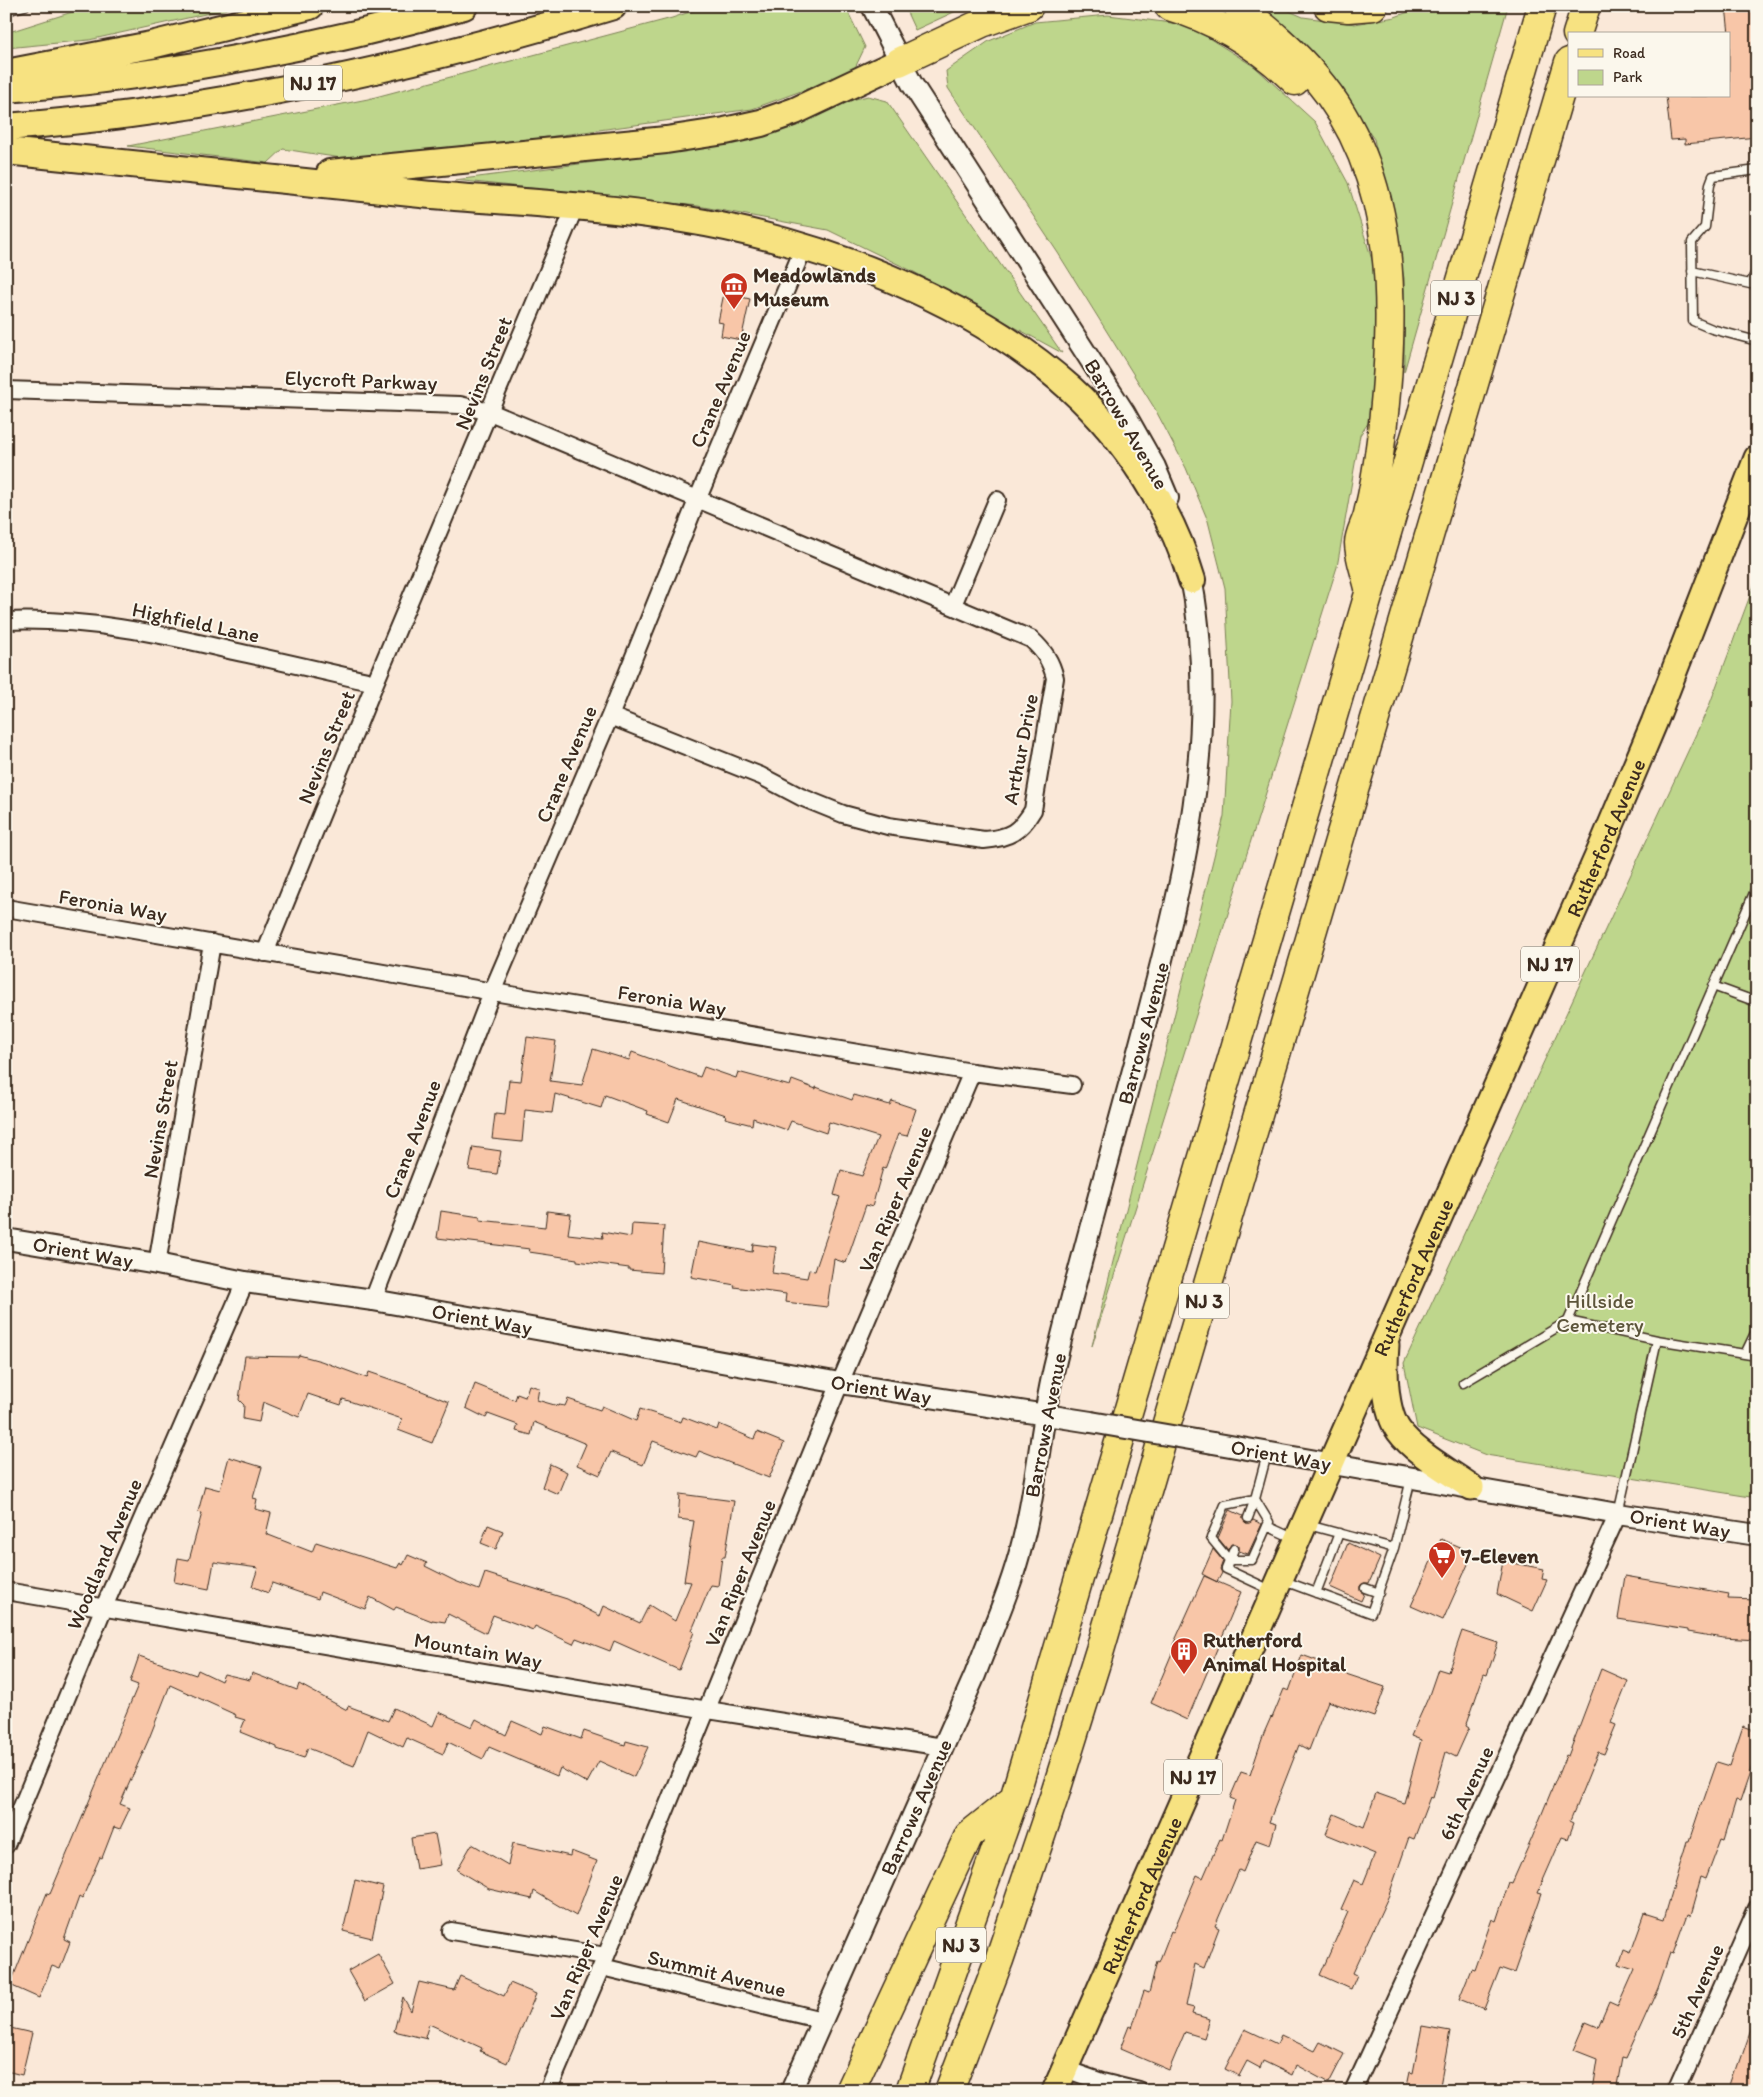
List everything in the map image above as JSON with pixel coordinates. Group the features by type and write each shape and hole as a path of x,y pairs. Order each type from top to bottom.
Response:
{"highway":[{"path":"6,73 142,47 310,6"},
{"name":"NJ 17","path":"6,90 121,78 228,61 369,32 464,6"},
{"name":"NJ 17","path":"6,128 134,114 276,90 419,59 524,32 613,6"},
{"path":"252,177 348,171 716,133 778,117 982,23 1029,6"},
{"path":"1169,6 1209,20 1245,40 1278,65 1306,91 1330,121 1352,155 1369,194 1386,254"},
{"path":"1238,6 1306,66 1321,84 1340,113 1361,153 1369,173 1380,216 1386,254 1390,324 1386,393 1378,465 1368,514 1359,543 1370,590"},
{"path":"1328,6 1348,8 1373,6"},
{"name":"NJ 3","path":"910,2091 1014,1799 1542,6"},
{"path":"1579,32 1586,6"},
{"name":"NJ 3","path":"949,2091 999,1960 1054,1797 1100,1650 1568,65"},
{"path":"6,151 682,219 804,246 876,273 954,310 1016,347 1067,386 1100,420 1149,485 1175,532 1192,580"},
{"path":"850,2091 969,1834 1014,1799"}],"main road":[{"name":"Rutherford Avenue","path":"1060,2080 1604,843 1657,714 1757,458"},
{"path":"1387,1334 1386,1382 1391,1410 1397,1429 1413,1446 1471,1487"}],"street":[{"name":"Barrows Avenue","path":"791,2091 975,1674 1002,1605 1024,1540 1055,1363 1167,945 1196,802 1201,726 1199,644 1192,580 1185,548 1173,509 1155,467 1134,429 899,62 872,6"},
{"name":"Nevins Street","path":"265,953 375,683 575,207"},
{"name":"Crane Avenue","path":"372,1300 492,992 610,716 698,498 804,246"},
{"name":"Elycroft Parkway","path":"6,390 460,405 490,412 698,498"},
{"name":"Arthur Drive","path":"610,716 762,776 801,798 843,814 888,826 984,840 1000,839 1020,828 1033,810 1055,678 1051,664 1044,651 1031,639 698,498"},
{"path":"953,605 998,500"},
{"name":"Highfield Lane","path":"6,622 64,622 116,627 163,635 375,683"},
{"name":"Feronia Way","path":"6,908 212,943"},
{"name":"Nevins Street","path":"157,1264 212,943"},
{"path":"212,943 265,953"},
{"name":"Feronia Way","path":"265,953 972,1072 1072,1085"},
{"name":"Van Riper Avenue","path":"548,2091 708,1710 840,1383 972,1072"},
{"name":"Orient Way","path":"6,1239 157,1264 245,1282 372,1300 840,1383 1046,1414 1618,1514 1757,1535"},
{"name":"Woodland Avenue","path":"6,1845 104,1608 245,1282"},
{"name":"6th Avenue","path":"1353,2091 1618,1514"},
{"name":"Mountain Way","path":"6,1591 708,1710 942,1747"},
{"name":"5th Avenue","path":"1676,2091 1757,1908"},
{"name":"Summit Avenue","path":"452,1931 604,1961 822,2020"},
{"path":"1060,2080 1102,2082 1140,2091"}],"lane":[{"path":"6,11 24,6"},
{"path":"1757,170 1718,174 1711,179 1705,227 1692,242 1693,321 1712,329 1757,341"},
{"path":"1692,271 1750,284 1757,270"},
{"path":"1463,1383 1568,1321 1757,886"},
{"path":"1713,986 1757,1002"},
{"path":"1568,1321 1657,1340 1757,1356"},
{"path":"1745,1354 1757,1329"},
{"path":"1618,1514 1657,1340"},
{"path":"1248,1518 1267,1452"},
{"path":"1234,1549 1226,1569 1277,1585 1316,1593 1371,1613 1394,1548 1411,1477"},
{"path":"1255,1499 1269,1522 1252,1560 1230,1560 1211,1538 1225,1505 1255,1499"},
{"path":"1267,1526 1300,1532 1340,1534 1394,1548"},
{"path":"1316,1593 1328,1575 1333,1551 1340,1534"},
{"path":"1333,1551 1341,1553"},
{"path":"1378,1564 1387,1567"},
{"path":"1365,1588 1378,1593"}],"green space":[{"path":"91,6 241,6 89,40 6,48 6,33"},
{"path":"707,6 845,6 865,47 853,72 752,109 533,139 341,158 283,149 268,163 128,146 368,99 672,18"},
{"path":"904,6 967,6 915,30"},
{"path":"1254,6 1278,6 1303,17 1355,24 1395,17 1424,6 1508,6 1404,372 1404,278 1374,139 1312,56"},
{"path":"1108,15 1188,25 1255,67 1315,122 1348,183 1377,276 1375,413 1360,435 1337,567 1092,1346 1224,816 1231,701 1225,588 1208,521 1186,468 1155,409 1058,253 948,88 946,71 989,41 1035,22"},
{"path":"868,96 887,101 1062,353 912,271 828,230 698,206 455,180 711,147 775,133 851,100"},
{"name":"Hillside Cemetery","path":"1757,577 1757,1498 1486,1455 1417,1428 1404,1363 1709,706"}],"building":[{"path":"1726,6 1757,6 1757,137 1685,144 1685,139 1671,140 1666,98 1730,98 1729,32"},
{"name":"Meadowlands Museum","path":"724,293 750,299 741,340 721,336 723,323 718,322"},
{"path":"527,1037 556,1041 550,1081 582,1085 593,1049 629,1060 632,1052 700,1077 704,1067 736,1078 738,1072 790,1086 792,1080 852,1100 854,1095 890,1105 892,1101 916,1109 907,1136 898,1134 885,1169 883,1168 872,1207 866,1205 846,1263 834,1259 827,1307 785,1302 786,1294 734,1287 735,1285 691,1277 698,1242 752,1252 753,1244 776,1247 772,1273 807,1278 809,1270 815,1271 840,1197 834,1195 841,1170 862,1176 878,1137 829,1122 826,1133 791,1121 787,1130 753,1118 752,1125 725,1118 726,1115 678,1099 669,1122 647,1114 648,1111 605,1095 601,1108 555,1094 552,1113 525,1110 522,1142 492,1139 495,1114 505,1115 509,1080 521,1081"},
{"path":"473,1147 501,1151 497,1174 469,1170"},
{"path":"441,1211 480,1217 480,1220 545,1227 547,1211 571,1214 568,1234 603,1238 602,1232 631,1237 632,1224 664,1226 661,1273 629,1270 629,1268 577,1261 577,1259 529,1252 530,1249 437,1238"},
{"path":"299,1355 367,1378 369,1372 449,1402 432,1443 398,1430 402,1419 343,1399 341,1405 308,1394 299,1417 263,1402 259,1422 243,1419 244,1405 239,1400 245,1356 298,1357"},
{"path":"475,1384 515,1400 517,1394 525,1397 529,1385 539,1388 537,1400 558,1406 565,1406 568,1399 600,1410 602,1406 636,1421 640,1409 681,1422 683,1417 717,1430 719,1424 754,1439 757,1432 784,1443 769,1478 699,1451 696,1457 653,1441 643,1465 611,1452 600,1475 577,1465 586,1444 534,1422 531,1435 516,1431 518,1425 488,1414 486,1418 466,1408"},
{"path":"229,1457 262,1467 253,1498 257,1499 255,1509 271,1513 266,1534 312,1552 316,1542 397,1568 400,1563 403,1565 408,1555 427,1563 425,1566 455,1581 479,1590 485,1573 567,1599 600,1616 604,1606 640,1623 649,1605 675,1621 691,1582 684,1581 694,1521 678,1519 680,1494 734,1501 725,1557 722,1557 718,1586 711,1585 692,1630 694,1632 679,1670 614,1641 610,1651 576,1638 573,1644 535,1626 533,1630 493,1615 486,1633 448,1614 445,1622 432,1621 396,1607 394,1610 370,1597 365,1609 320,1592 318,1599 272,1583 268,1593 252,1586 258,1568 214,1562 209,1589 174,1582 178,1558 189,1560 202,1513 198,1512 205,1486 220,1490"},
{"path":"550,1464 567,1472 558,1494 542,1487"},
{"path":"1230,1510 1243,1516 1246,1523 1253,1520 1262,1524 1248,1554 1239,1551 1239,1546 1236,1544 1231,1544 1228,1550 1218,1538"},
{"path":"488,1525 503,1531 496,1549 481,1543"},
{"name":"7-Eleven","path":"1441,1539 1473,1553 1443,1620 1411,1606"},
{"path":"1348,1543 1380,1558 1369,1583 1364,1583 1360,1586 1360,1591 1364,1594 1361,1601 1330,1587"},
{"path":"1213,1549 1223,1561 1220,1569 1222,1573 1217,1582 1202,1574"},
{"path":"1503,1561 1544,1569 1542,1579 1547,1580 1533,1611 1497,1594"},
{"name":"Rutherford Animal Hospital","path":"1204,1576 1241,1592 1187,1720 1151,1703 1175,1646 1173,1645"},
{"path":"1625,1576 1729,1594 1728,1599 1757,1600 1757,1640 1723,1638 1688,1632 1688,1630 1618,1619"},
{"path":"1462,1631 1498,1643 1487,1675 1484,1674 1466,1726 1469,1728 1456,1757 1446,1752 1433,1798 1430,1797 1414,1839 1409,1837 1389,1895 1353,1973 1357,1975 1351,1989 1320,1975 1348,1912 1341,1909 1354,1880 1363,1884 1375,1854 1326,1834 1334,1814 1364,1827 1376,1793 1404,1803 1421,1740 1411,1736 1428,1698 1438,1669 1448,1672"},
{"path":"1302,1655 1332,1666 1331,1669 1385,1687 1374,1717 1328,1701 1309,1750 1299,1745 1269,1822 1276,1824 1270,1845 1256,1840 1243,1872 1239,1870 1215,1926 1219,1928 1204,1968 1195,1964 1186,2006 1194,2008 1192,2014 1210,2019 1204,2038 1185,2032 1169,2070 1120,2049 1129,2026 1132,2028 1144,1991 1149,1993 1157,1961 1159,1962 1171,1931 1173,1932 1197,1875 1203,1878 1220,1839 1222,1840 1235,1800 1230,1798 1241,1772 1250,1775 1264,1733 1284,1689 1289,1691"},
{"path":"139,1656 196,1675 198,1670 221,1681 224,1674 250,1680 252,1673 297,1690 299,1684 347,1710 348,1706 388,1721 394,1708 433,1726 439,1712 472,1727 476,1719 506,1735 512,1721 542,1734 545,1726 581,1739 584,1731 625,1745 626,1741 648,1747 634,1777 599,1761 587,1783 560,1768 557,1776 489,1747 483,1759 448,1742 443,1754 407,1738 403,1747 368,1730 354,1766 308,1748 304,1758 277,1749 277,1747 240,1732 245,1720 235,1717 236,1715 170,1685 120,1804 130,1808 120,1829 114,1827 102,1858 100,1857 82,1899 79,1897 64,1939 70,1942 60,1969 52,1966 39,1998 10,1985 47,1893 50,1894 138,1685 130,1682"},
{"path":"1601,1669 1628,1681 1611,1723 1616,1725 1604,1754 1598,1752 1570,1821 1574,1823 1568,1839 1562,1837 1538,1892 1542,1893 1514,1973 1500,1968 1484,2009 1459,1999 1471,1969 1474,1970 1492,1919 1496,1921 1509,1882 1512,1883 1566,1755 1568,1756"},
{"path":"1743,1726 1757,1731 1757,1764 1753,1763 1740,1801 1736,1800 1724,1840 1721,1839 1706,1879 1701,1877 1690,1916 1687,1915 1673,1954 1670,1953 1658,1988 1626,2059 1622,2058 1616,2091 1592,2091 1597,2059 1574,2050 1586,2022 1598,2027 1609,2001 1618,2005 1634,1969 1619,1964 1624,1949 1631,1952 1645,1913 1664,1919 1687,1841 1689,1841 1717,1762 1730,1766"},
{"path":"435,1834 441,1865 416,1869 411,1838"},
{"path":"513,1843 570,1856 571,1851 597,1861 576,1916 534,1891 532,1899 489,1889 457,1870 472,1844 508,1865"},
{"path":"355,1880 383,1887 372,1938 343,1931"},
{"path":"378,1954 395,1984 365,2001 348,1971"},
{"path":"460,1976 504,1996 510,1983 536,1994 507,2063 480,2051 482,2048 429,2024 425,2037 427,2039 394,2031 403,1997 411,2011 419,1982 454,1990"},
{"path":"1754,2021 1757,2021 1757,2091 1730,2091"},
{"path":"1422,2026 1450,2031 1439,2091 1406,2091 1410,2072 1413,2073"},
{"path":"6,2027 32,2033 22,2075 6,2071"},
{"path":"1245,2029 1277,2044 1281,2035 1315,2051 1320,2042 1344,2054 1329,2083 1296,2065 1292,2075 1263,2061 1260,2068 1247,2061 1239,2076 1225,2069"}],"place":[{"name":"Meadowlands Museum","path":"734,310"},
{"name":"7-Eleven","path":"1442,1579"},
{"name":"Rutherford Animal Hospital","path":"1184,1675"}]}
